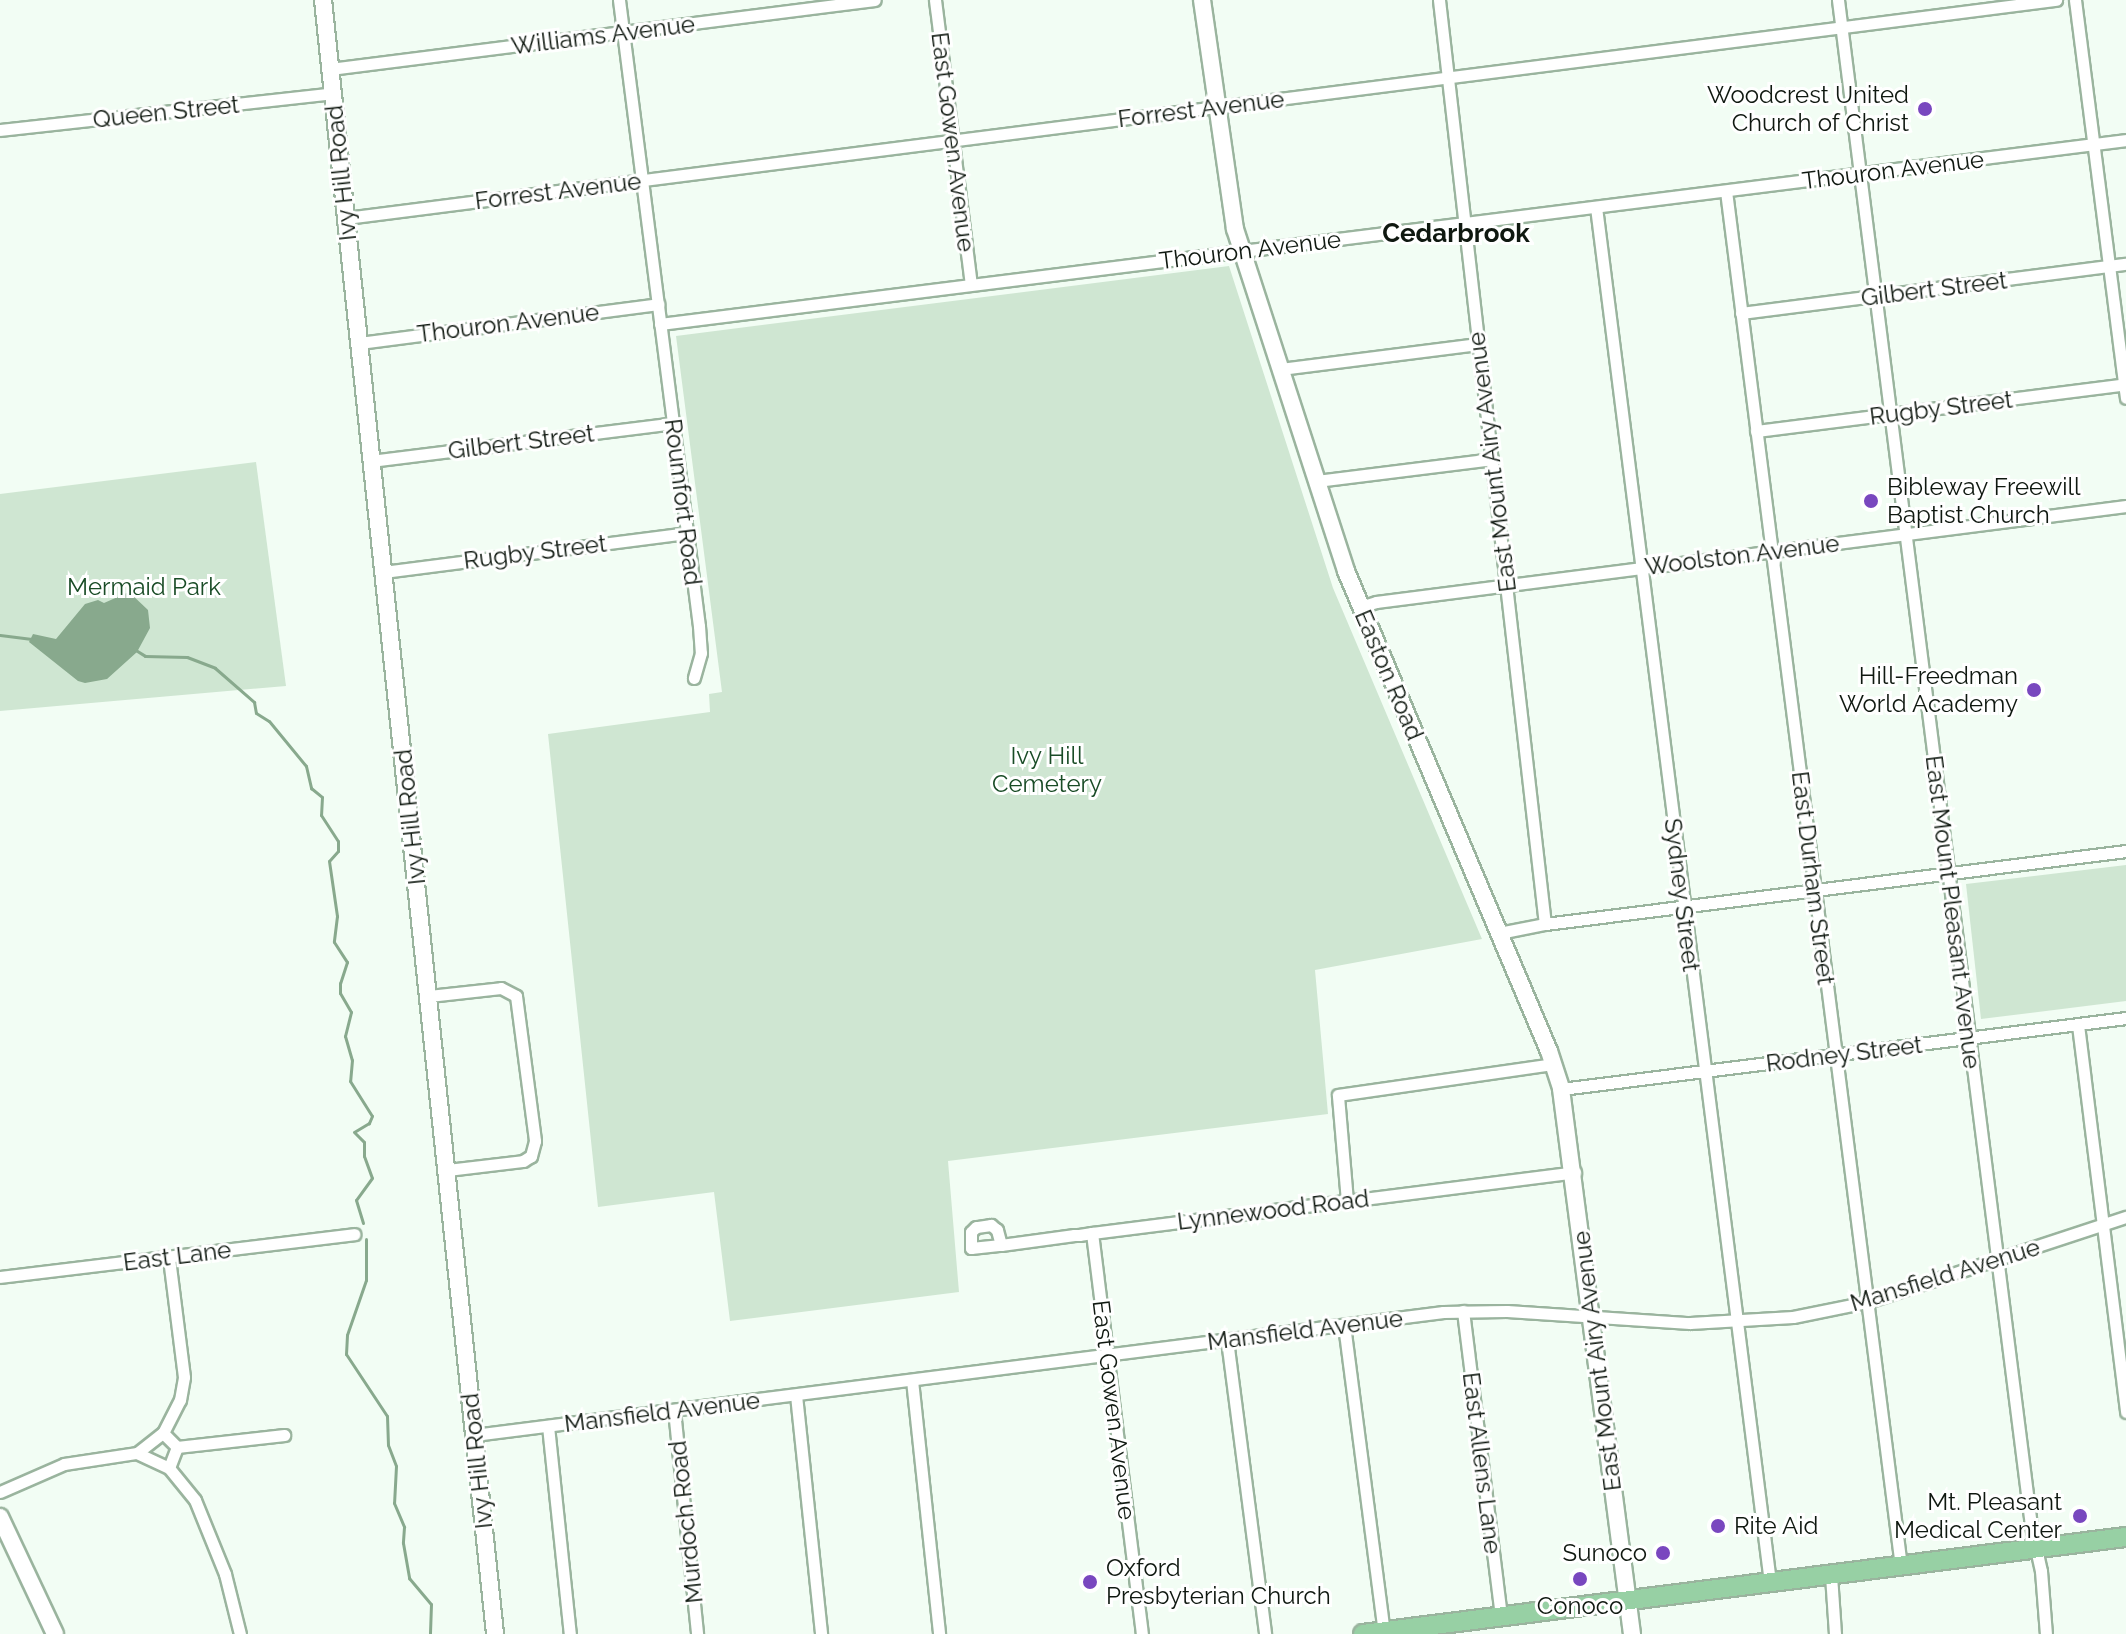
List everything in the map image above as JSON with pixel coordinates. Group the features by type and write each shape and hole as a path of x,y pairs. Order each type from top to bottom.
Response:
{"main road":[{"name":"Ivy Hill Road","path":"323,0 495,1634"},
{"name":"Easton Road","path":"1202,0 1232,215 1316,481 1360,607 1554,1064 1561,1089"},
{"name":"East Mount Airy Avenue","path":"1561,1089 1575,1172 1632,1634"},
{"path":"0,1517 55,1634"},
{"path":"1363,1634 1478,1626 1501,1616 2126,1537"}],"street":[{"path":"619,0 658,304"},
{"name":"Williams Avenue","path":"330,69 875,0"},
{"name":"East Gowen Avenue","path":"935,0 971,284"},
{"name":"East Mount Airy Avenue","path":"1439,0 1545,924"},
{"name":"East Mount Pleasant Avenue","path":"1838,0 2046,1634"},
{"name":"Forrest Avenue","path":"346,218 2056,0"},
{"path":"2075,0 2126,398"},
{"name":"Queen Street","path":"0,130 333,93"},
{"name":"Thouron Avenue","path":"660,324 2126,140"},
{"name":"East Durham Street","path":"1726,191 1901,1566"},
{"name":"Sydney Street","path":"1596,207 1770,1582"},
{"name":"Gilbert Street","path":"1741,313 2126,264"},
{"name":"Thouron Avenue","path":"359,343 658,304"},
{"name":"Roumfort Road","path":"658,304 701,653 694,678"},
{"path":"1280,369 1478,344"},
{"name":"Rugby Street","path":"1756,431 2125,384"},
{"name":"Gilbert Street","path":"370,461 673,423"},
{"path":"1316,481 1492,459"},
{"name":"Woolston Avenue","path":"1360,607 1640,567 2126,506"},
{"name":"Rugby Street","path":"383,572 687,533"},
{"path":"1499,933 1545,924 2126,851"},
{"path":"429,996 501,988 516,996 535,1141 531,1156 523,1161 447,1170"},
{"name":"Rodney Street","path":"1561,1089 2126,1018"},
{"path":"2078,1025 2126,1412"},
{"path":"1347,1201 1338,1095 1554,1064"},
{"name":"Lynnewood Road","path":"1001,1245 997,1230 986,1225 973,1229 971,1248 1001,1245 1575,1172"},
{"name":"Mansfield Avenue","path":"474,1435 1463,1311 1670,1323 1793,1317 1867,1302 2126,1217"},
{"name":"East Gowen Avenue","path":"1092,1233 1142,1634"},
{"name":"East Lane","path":"0,1277 354,1234"},
{"path":"0,1492 64,1464 137,1453 163,1433 180,1400 184,1377 169,1258"},
{"name":"East Allens Lane","path":"1463,1311 1501,1616"},
{"path":"1344,1325 1384,1631"},
{"path":"1227,1340 1265,1634"},
{"path":"912,1380 939,1634"},
{"path":"796,1395 821,1634"},
{"name":"Murdoch Road","path":"674,1410 697,1634"},
{"path":"548,1426 570,1634"},
{"path":"163,1433 177,1447"},
{"path":"177,1447 284,1435"},
{"path":"169,1468 177,1447"},
{"path":"137,1453 169,1468 195,1500 225,1574 240,1634"},
{"path":"1831,1575 1835,1634"}],"green space":[{"name":"Ivy Hill Cemetery","path":"1229,266 1333,588 1482,939 1315,970 1328,1114 948,1161 959,1292 730,1321 714,1192 598,1207 548,734 710,712 709,694 722,692 676,336"},
{"name":"Mermaid Park","path":"256,462 286,686 0,711 0,494"},
{"path":"2126,865 2126,1001 1981,1019 1966,884"}],"shaded area":[{"path":"129,592 148,610 150,628 137,652 107,679 85,683 78,681 29,642 33,634 56,639 85,604 98,600 104,603"}],"waterway":[{"path":"0,635 32,639"},
{"path":"134,649 145,656 187,657 215,668 254,702 256,713 269,721 306,766 311,788 322,797 321,815 338,841 338,851 329,861 337,916 334,942 347,962 340,993 351,1012 345,1036 352,1060 350,1081 372,1116 369,1123 354,1132 364,1142 364,1156 372,1178 356,1200 363,1223"},
{"path":"366,1239 366,1280 347,1335 346,1354 387,1416 388,1445 396,1466 394,1503 404,1527 403,1543 409,1578 431,1604 430,1634"}],"place":[{"name":"Woodcrest United Church of Christ","path":"1925,109"},
{"name":"Bibleway Freewill Baptist Church","path":"1871,501"},
{"name":"Hill-Freedman World Academy","path":"2034,690"},
{"name":"Mt. Pleasant Medical Center","path":"2080,1516"},
{"name":"Rite Aid","path":"1718,1526"},
{"name":"Sunoco","path":"1663,1553"},
{"name":"Conoco","path":"1580,1579"},
{"name":"Oxford Presbyterian Church","path":"1090,1582"}],"district":[{"name":"Cedarbrook","path":"1456,234"}]}
